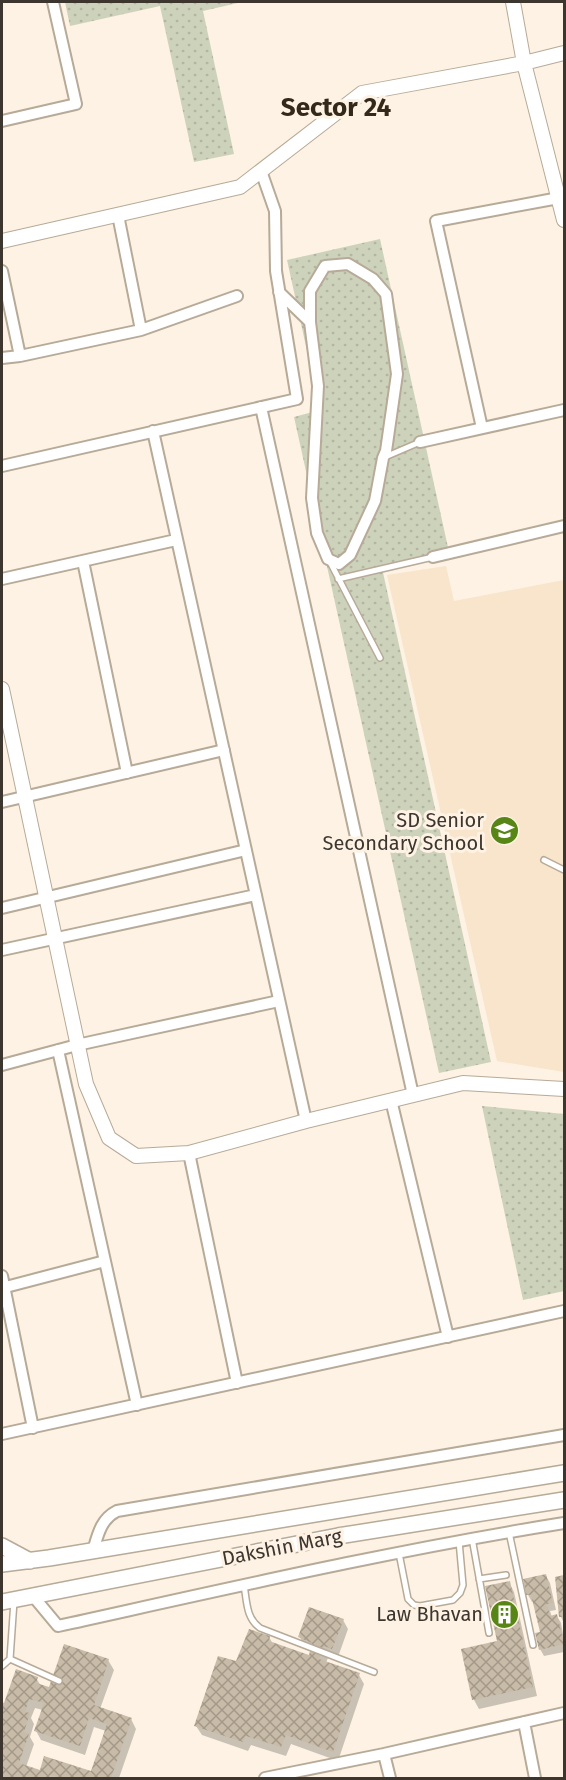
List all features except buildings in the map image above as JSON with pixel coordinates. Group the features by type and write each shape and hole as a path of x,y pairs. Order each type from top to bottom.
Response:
{"main road":[{"name":"Dakshin Marg","path":"2,1564 564,1473"},
{"name":"Dakshin Marg","path":"8,1601 338,1536 564,1500"},
{"path":"2,1546 30,1561"}],"street":[{"path":"2,121 76,104 53,2"},
{"path":"513,2 524,63 562,198 564,220"},
{"path":"2,241 240,187 362,93 524,63 564,53"},
{"path":"2,466 297,399 276,271 276,211 261,171"},
{"path":"482,428 436,221 562,198"},
{"path":"118,215 141,330"},
{"path":"348,264 373,279 386,294 397,374 386,451 383,458 375,501 350,555 339,564 328,559 317,533 312,498 318,387 310,322 310,291 325,266 348,264"},
{"path":"2,271 20,356"},
{"path":"279,292 310,322"},
{"path":"2,358 141,330 237,296"},
{"path":"261,407 413,1095"},
{"path":"420,442 564,410"},
{"path":"153,432 306,1121"},
{"path":"434,557 564,526"},
{"path":"2,579 176,540"},
{"path":"83,561 127,773"},
{"path":"2,689 86,1084 109,1138 136,1156 189,1153 306,1121 463,1083 564,1089"},
{"path":"2,801 224,750"},
{"path":"2,908 246,850"},
{"path":"2,950 256,895"},
{"path":"2,1065 77,1045 279,1001"},
{"path":"58,1050 137,1405"},
{"path":"392,1100 448,1337"},
{"path":"189,1153 237,1383"},
{"path":"33,1428 2,1284 105,1261"},
{"path":"2,1434 564,1311"},
{"path":"93,1551 104,1522 108,1516 117,1511 564,1435"},
{"path":"33,1596 58,1626 399,1553 564,1522"},
{"path":"266,1778 564,1713"},
{"path":"524,1722 536,1779"},
{"path":"384,1754 390,1779"}],"lane":[{"path":"383,458 420,442"},
{"path":"339,579 434,557"},
{"path":"328,559 380,658"},
{"path":"544,860 564,870"},
{"path":"509,1532 533,1645"},
{"path":"472,1538 489,1633"},
{"path":"399,1553 408,1599 414,1605 420,1606 453,1599 460,1593 464,1585 459,1541"},
{"path":"479,1580 506,1575"},
{"path":"244,1585 249,1616 252,1623 260,1629 374,1672"},
{"path":"8,1601 10,1659"},
{"path":"2,1666 10,1659"},
{"path":"10,1659 58,1681"}],"shaded area":[{"name":"SD Senior Secondary School","path":"446,566 454,601 564,580 564,1072 497,1061 387,575"}],"green space":[{"path":"65,2 242,2 203,11 234,154 194,162 160,6 70,26"},
{"path":"380,239 449,552 382,568 491,1062 439,1073 294,417 320,410 287,260"},
{"path":"482,1106 564,1114 564,1291 523,1300"}],"place":[{"name":"SD Senior Secondary School","path":"505,831"},
{"name":"Law Bhavan","path":"504,1614"}],"district":[{"name":"Sector 24","path":"336,107"}]}
